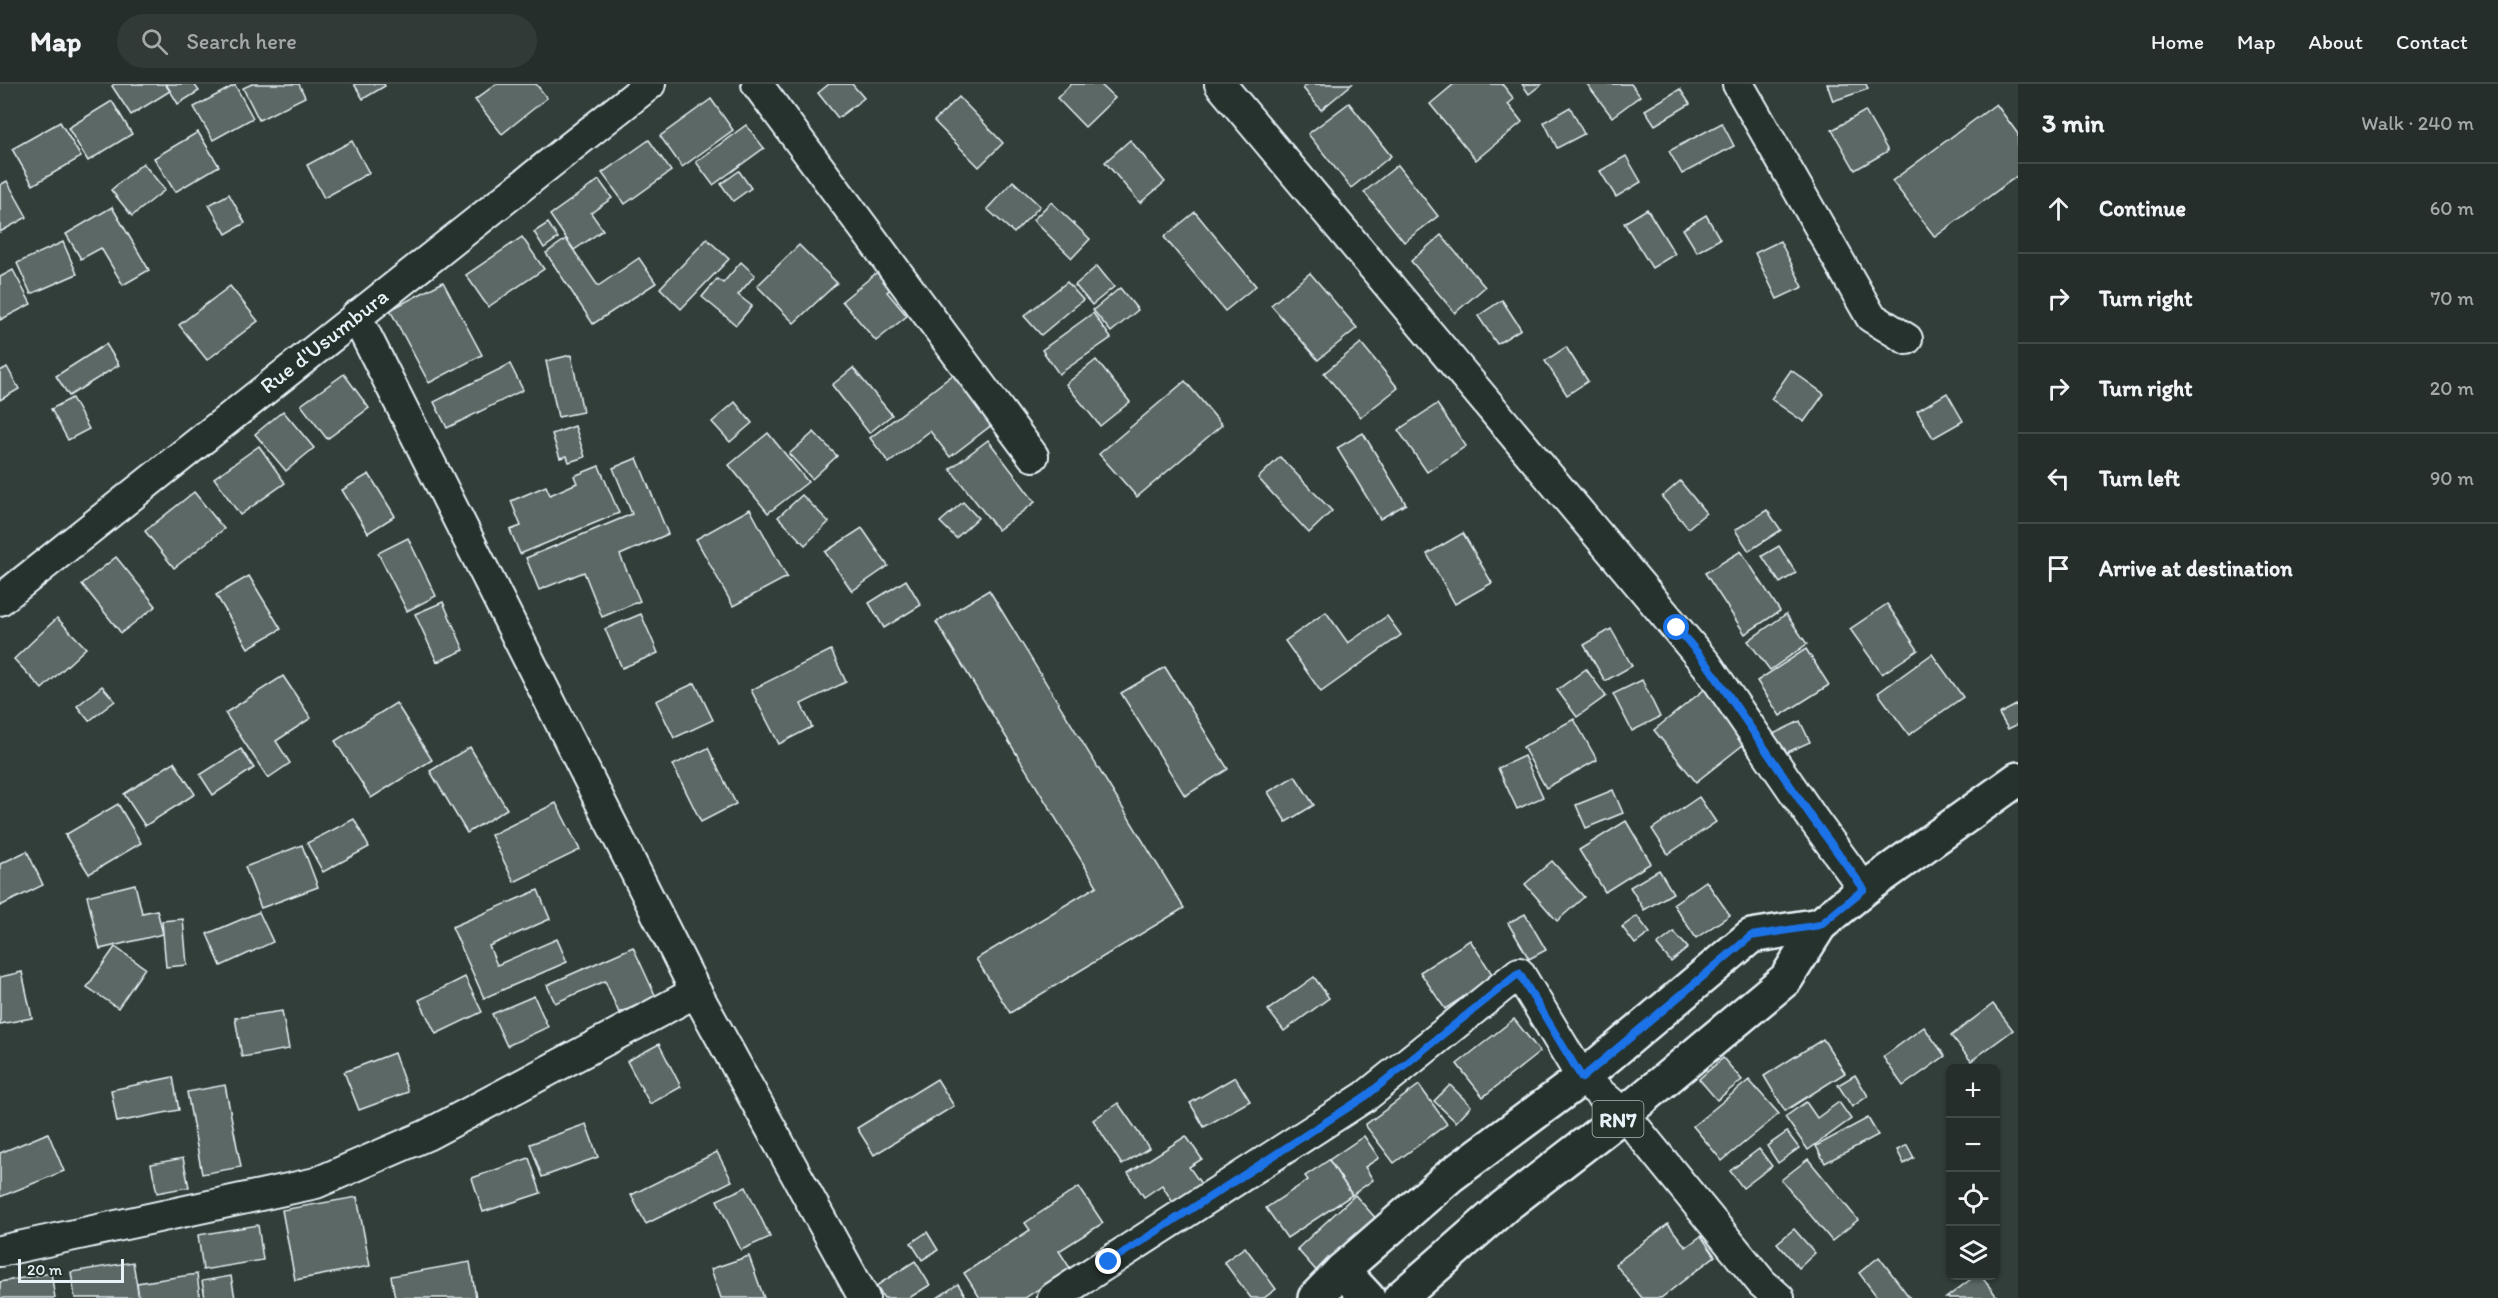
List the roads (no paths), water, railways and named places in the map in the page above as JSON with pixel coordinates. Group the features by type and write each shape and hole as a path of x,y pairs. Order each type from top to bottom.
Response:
{"main road":[{"name":"RN7","path":"1400,1298 1504,1206 1624,1114 1786,980 1820,925 1864,889 2018,779"},
{"name":"RN7","path":"1315,1298 1342,1270 1450,1176 1582,1078 1751,936 1820,925"},
{"path":"1342,1270 1368,1298"}],"street":[{"name":"Rue d'Usumbura","path":"0,600 650,84"},
{"path":"757,84 1033,456"},
{"path":"1220,84 1707,664 1864,889"},
{"path":"1738,84 1871,317 1907,339"},
{"path":"356,316 696,992 864,1298"},
{"path":"1053,1298 1366,1096 1519,973 1582,1078 1624,1114 1762,1283 1779,1298"},
{"path":"0,1251 316,1182 427,1135 696,992"}]}
